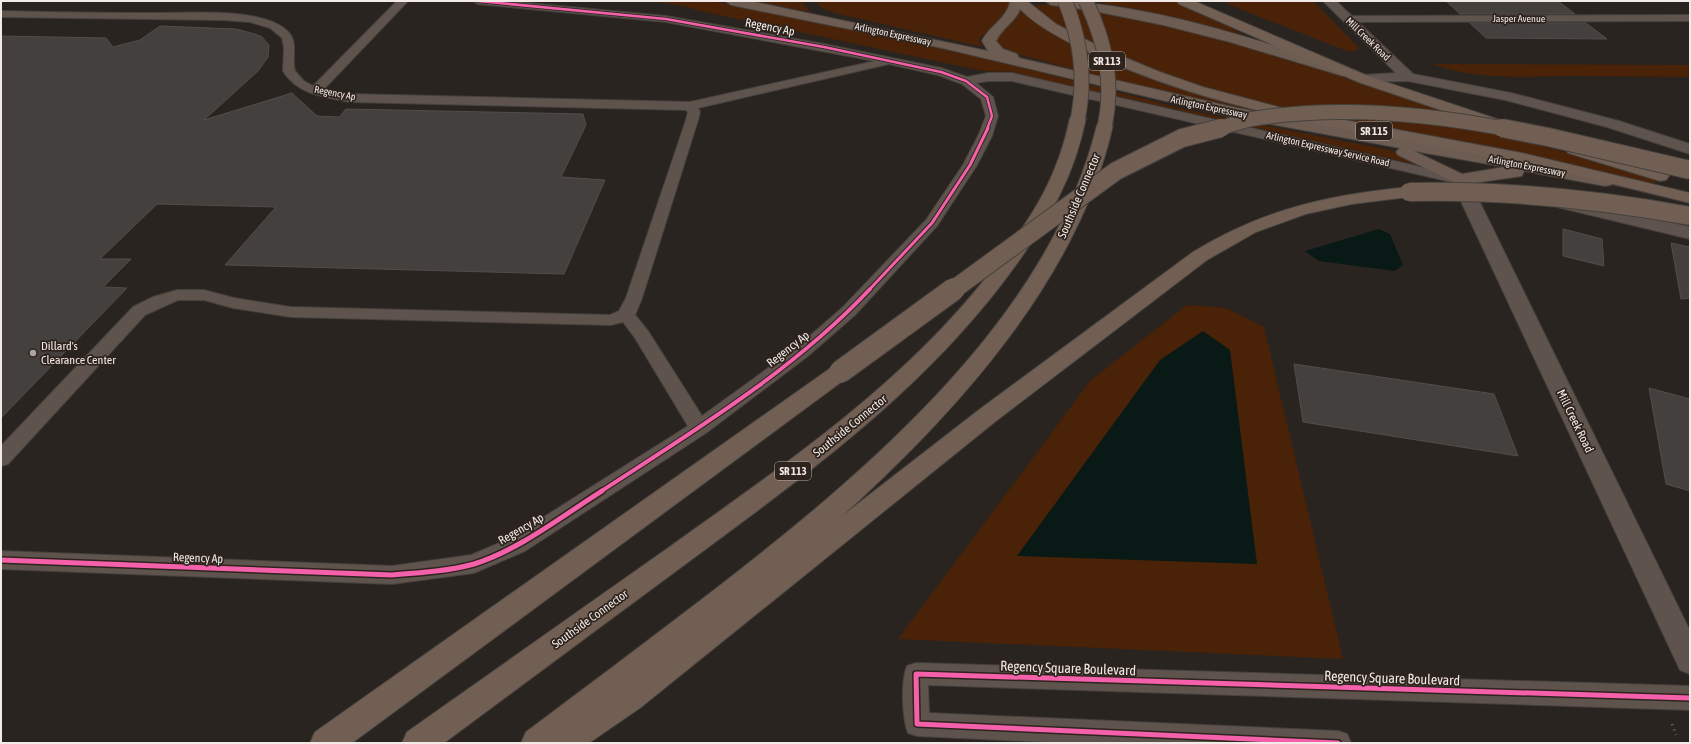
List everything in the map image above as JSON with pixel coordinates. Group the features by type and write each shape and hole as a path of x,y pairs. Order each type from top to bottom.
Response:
{"highway":[{"name":"Arlington Expressway","path":"731,1 861,26 1182,101 1292,124 1495,160 1690,199"},
{"path":"1017,1 1014,10 990,37 989,41 991,46 1011,57 1057,71"},
{"name":"SR 115","path":"1017,1 1049,26 1086,46 1131,67 1171,82 1241,104 1327,123 1543,163 1690,199"},
{"path":"1052,1 1115,10 1172,21 1237,39 1363,79 1569,149 1690,184"},
{"name":"Southside Connector","path":"418,743 779,482 847,430 896,389 940,347 973,310 1003,273 1051,199 1069,158 1083,98 1083,65 1082,50 1071,14 1065,1"},
{"name":"Southside Connector","path":"537,743 771,561 850,495 900,448 942,404 1012,317 1039,278 1060,242 1095,164 1105,125 1108,103 1109,72 1100,31 1086,1"},
{"path":"1183,1 1363,79"},
{"path":"809,4 821,13 861,26"},
{"path":"326,743 1116,171 1153,150 1218,127 1257,120 1304,114 1368,113 1418,115 1514,128 1690,170"},
{"path":"1292,124 1394,149 1421,159 1460,180 1497,173 1524,172 1630,186"},
{"path":"562,743 629,698 988,415 1200,256 1227,238 1292,211 1328,202 1368,195 1409,192 1456,190 1517,192 1605,201 1690,216"}],"street":[{"path":"316,90 404,1"},
{"name":"Regency Ap","path":"1,560 392,575 424,572 474,564 517,545 699,428 802,352 832,326 888,272 932,223 970,165 985,136 992,116 986,97 966,82 941,72 802,43 666,19 538,8 478,1"},
{"path":"517,1 538,8"},
{"name":"Mill Creek Road","path":"1328,1 1408,77"},
{"name":"Regency Ap","path":"1,14 212,17 264,23 275,27 284,34 290,46 288,69 293,77 307,87 350,98 690,106 890,62"},
{"name":"Jasper Avenue","path":"1347,19 1690,18"},
{"name":"Arlington Expressway Service Road","path":"966,82 988,78 1012,77 1690,233"},
{"path":"1363,79 1408,77 1506,96 1564,110 1690,149"},
{"path":"1,459 139,311 159,301 177,295 204,295 233,303 291,312 611,320 626,315 634,298 692,120 694,112 690,106"},
{"name":"Mill Creek Road","path":"1460,180 1690,661"},
{"path":"626,315 642,335 699,428"},
{"name":"Regency Square Boulevard","path":"1338,743 917,724 916,674 1690,698"}],"path":[{"path":"1672,724 1676,735"}],"shaded area":[{"path":"652,1 711,1 837,25 1002,62 1187,110 1389,150 1423,166 1011,72 983,71 696,10 680,5"},
{"path":"747,1 804,1 804,5 811,12"},
{"path":"819,1 1010,1 1012,6 992,29 980,37 979,40 982,47 834,13 822,8 818,4"},
{"path":"1099,1 1176,1 1245,35 1171,17 1104,4"},
{"path":"1224,1 1313,1 1358,47 1357,51 1347,51 1232,6"},
{"path":"1052,4 1105,11 1194,30 1336,74 1523,140 1655,179 1655,185 1242,101 1120,58 1061,27 1036,9 1037,5"},
{"path":"1019,11 1024,12 1072,43 1122,68 1183,88 1267,112 1256,113 1126,84 1000,49 994,38"},
{"path":"1433,64 1690,65 1690,77 1498,76 1465,73"},
{"path":"1379,229 1390,234 1403,265 1395,271 1319,261 1305,251"},
{"path":"1187,305 1226,308 1264,327 1343,659 898,639 1090,381"},
{"path":"1203,331 1230,350 1257,564 1017,556 1160,360"}],"building":[{"path":"1446,1 1558,1 1575,14 1460,14"},
{"path":"1470,23 1586,23 1607,39 1486,38"},
{"path":"160,26 236,29 262,37 269,45 268,57 258,71 204,120 292,93 317,116 339,117 346,109 583,114 586,125 561,177 605,180 564,274 225,265 276,207 157,204 100,259 131,259 103,287 127,288 1,418 1,36 106,38 113,47 140,40"},
{"path":"1563,229 1602,239 1604,266 1563,256"},
{"path":"1671,243 1690,247 1690,298 1681,299"},
{"path":"1294,364 1494,394 1518,456 1303,422"},
{"path":"1649,388 1690,399 1690,491 1666,484"}],"cycle path":[{"path":"1,560 392,575 424,572 474,564 517,545 699,428 802,352 849,311 932,223 970,165 985,136 992,116 987,97 966,81 941,72 824,47 666,19 538,8 478,1"},
{"path":"1338,743 917,724 916,674 1690,698"}],"place":[{"name":"Dillard's Clearance Center","path":"33,353"}]}
